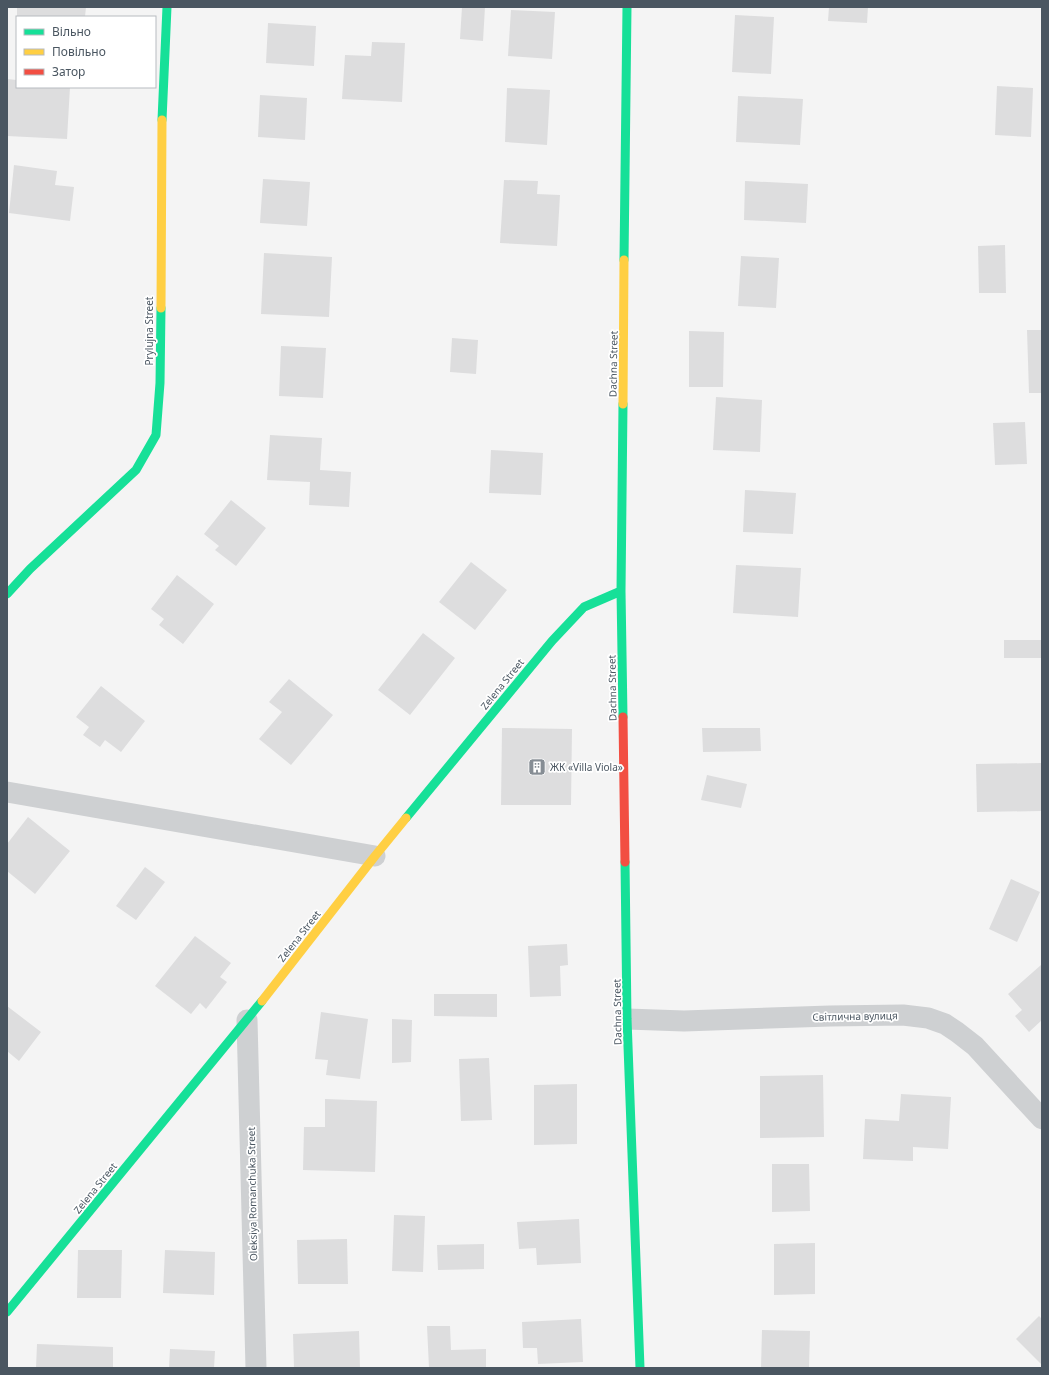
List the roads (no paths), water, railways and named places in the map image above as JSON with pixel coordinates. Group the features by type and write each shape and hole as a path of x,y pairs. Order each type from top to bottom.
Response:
{"street":[{"name":"Prylujna Street","path":"7,594 30,570 136,470 156,436 160,382 162,116 167,7"},
{"name":"Dachna Street","path":"627,7 622,591 627,1018 640,1368"},
{"name":"Zelena Street","path":"7,1312 248,1020 375,856 552,641 584,607 622,591"},
{"path":"7,792 375,856"},
{"name":"Світлична вулиця","path":"627,1018 684,1021 903,1015 928,1018 945,1024 975,1046 1042,1119"},
{"name":"Oleksiya Romanchuka Street","path":"248,1020 256,1368"}],"place":[{"name":"ЖК «Villa Viola»","path":"537,767"}]}
